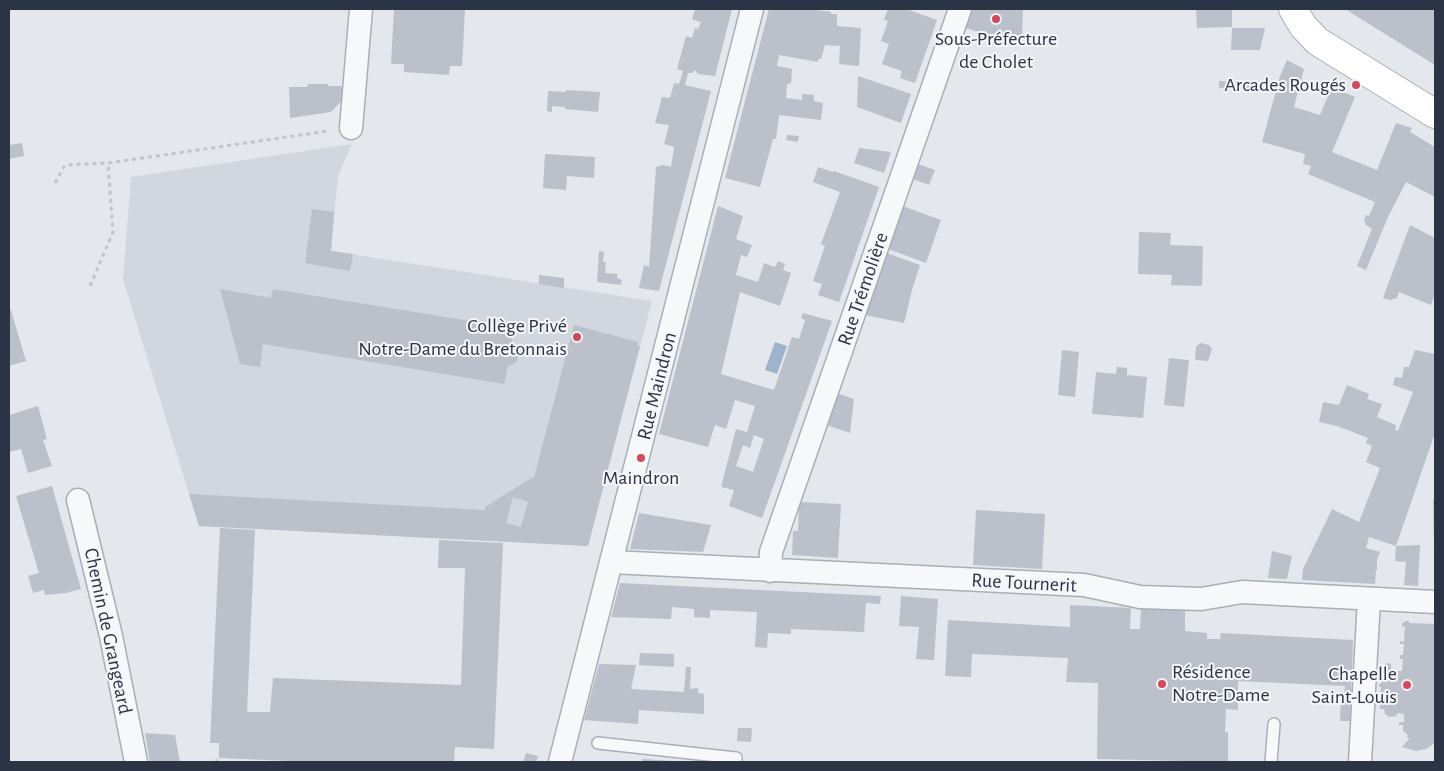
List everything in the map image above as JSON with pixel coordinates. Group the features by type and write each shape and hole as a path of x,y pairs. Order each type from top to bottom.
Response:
{"street":[{"path":"351,128 361,9"},
{"name":"Rue Maindron","path":"560,762 752,9"},
{"name":"Rue Trémolière","path":"770,571 772,552 960,9"},
{"path":"1293,9 1303,26 1317,41 1435,114"},
{"name":"Chemin de Grangeard","path":"78,500 111,636 136,762"},
{"name":"Rue Tournerit","path":"611,562 1084,585 1140,597 1201,599 1242,592 1435,602"},
{"path":"1360,762 1369,599"}],"lane":[{"path":"1271,762 1274,724"},
{"path":"598,743 736,758 736,762"}],"path":[{"path":"55,183 65,165 108,163 351,128"},
{"path":"90,286 113,232 108,163"}],"shaded area":[{"name":"Collège Privé Notre-Dame du Bretonnais","path":"352,144 338,176 331,251 652,301 588,546 199,526 123,279 131,177"}],"water":[{"path":"775,342 787,346 777,374 765,370"}],"building":[{"path":"394,9 465,9 462,66 450,66 449,75 404,72 404,64 391,64"},
{"path":"695,9 732,9 715,76 698,74 695,70 692,73 688,73 685,85 711,91 659,291 639,288 644,265 649,267 656,167 663,165 671,167 674,147 664,144 669,125 655,123 662,97 670,98 674,83 679,84 683,71 677,69 686,36 692,38 695,28 698,29 701,22 692,19"},
{"path":"769,9 809,9 831,12 831,14 837,14 837,26 861,28 859,66 839,64 840,46 825,45 821,59 818,59 818,62 779,55 777,66 792,69 791,83 787,84 786,98 802,100 802,94 814,95 814,101 823,103 821,120 779,115 776,139 773,139 760,187 725,178"},
{"path":"888,9 906,9 937,20 915,83 900,78 902,71 882,64 889,44 881,41 888,21 884,20"},
{"name":"Sous-Préfecture de Cholet","path":"973,9 1023,9 1022,37 993,37 966,28"},
{"path":"1196,9 1232,9 1232,27 1197,28"},
{"path":"1345,9 1435,9 1435,65"},
{"path":"1232,28 1265,28 1260,50 1231,50"},
{"path":"1287,60 1304,69 1294,107 1320,115 1332,87 1355,97 1332,152 1377,170 1396,123 1412,128 1410,132 1435,147 1435,197 1406,182 1388,217 1366,270 1357,266 1372,229 1366,225 1364,220 1366,215 1369,216 1375,202 1308,174 1311,166 1303,164 1305,154 1262,142 1280,76"},
{"path":"858,76 911,94 901,123 857,107"},
{"path":"1219,81 1252,82 1250,90 1219,88"},
{"path":"308,84 347,86 345,97 331,112 290,118 289,87 307,87"},
{"path":"566,90 600,92 598,112 552,106 552,112 547,111 548,91 566,92"},
{"path":"787,135 799,136 798,142 786,140"},
{"path":"22,143 24,156 9,159 9,145"},
{"path":"859,148 891,152 884,173 854,163"},
{"path":"545,154 595,157 594,178 567,176 566,190 543,188"},
{"path":"918,164 935,170 929,185 913,179"},
{"path":"818,167 879,187 839,302 818,295 822,284 813,281 825,246 821,244 840,192 813,182"},
{"path":"718,206 743,216 736,239 752,245 747,257 741,255 736,275 758,282 764,263 775,267 778,261 785,264 783,270 791,273 780,306 740,292 721,374 774,390 792,337 799,339 805,320 801,318 803,313 832,321 762,518 729,506 734,490 721,487 736,429 747,432 755,406 735,400 726,429 715,425 708,447 659,434","holes":["754,435 764,439 753,472 736,466 743,445 750,448"]},
{"path":"903,206 941,220 926,263 888,249"},
{"path":"312,209 334,212 331,251 353,254 350,271 305,263"},
{"path":"1410,225 1435,238 1435,293 1431,305 1399,292 1397,298 1390,300 1383,298"},
{"path":"1139,232 1171,233 1170,245 1203,246 1202,286 1171,285 1172,275 1138,274"},
{"path":"599,251 604,252 603,262 606,262 605,273 617,274 617,278 622,280 621,285 597,282"},
{"path":"887,253 920,265 904,323 865,315"},
{"path":"539,275 564,278 564,288 539,284"},
{"path":"220,289 271,298 273,289 513,328 511,346 518,355 517,361 508,366 504,384 263,344 260,367 240,364"},
{"path":"11,310 26,361 9,366 9,311"},
{"path":"574,325 638,342 637,345 640,346 588,546 199,526 189,494 485,510 485,507 534,477","holes":["513,497 528,502 521,527 506,523"]},
{"path":"1200,343 1209,345 1212,349 1208,361 1195,360 1196,347"},
{"path":"1062,350 1079,352 1075,397 1058,395"},
{"path":"1415,350 1435,354 1435,433 1396,546 1369,537 1366,548 1380,552 1377,560 1375,584 1302,580 1303,569 1332,509 1359,522 1380,468 1366,462 1372,446 1366,443 1368,438 1337,426 1319,422 1323,402 1339,405 1347,385 1369,394 1367,399 1382,404 1377,417 1396,425 1395,430 1398,431 1413,392 1393,385 1395,377 1402,378 1404,367 1409,367"},
{"path":"1169,358 1189,360 1184,407 1164,405"},
{"path":"1117,367 1127,368 1127,375 1147,377 1143,418 1092,414 1096,372 1116,374"},
{"path":"837,393 854,399 850,433 826,425"},
{"path":"38,406 47,439 43,440 52,466 28,473 21,449 9,452 9,415"},
{"path":"52,486 81,589 45,595 44,590 33,593 28,576 39,573 16,496"},
{"path":"1433,499 1435,499 1435,547 1434,547"},
{"path":"799,502 841,504 838,558 792,555 793,531 798,531"},
{"path":"976,510 1045,514 1042,569 973,565"},
{"path":"639,513 711,525 703,552 630,549"},
{"path":"220,528 255,530 247,712 270,712 273,678 461,685 465,568 438,568 439,540 503,543 494,749 455,747 454,762 314,762 219,758 219,743 210,743"},
{"path":"1420,545 1418,586 1404,585 1406,562 1395,561 1396,546"},
{"path":"1272,551 1292,556 1287,579 1268,578"},
{"path":"620,583 881,596 880,604 866,603 864,632 791,629 791,634 768,633 767,648 755,647 757,612 710,610 710,618 694,617 694,609 672,607 671,619 611,617"},
{"path":"901,596 938,599 934,660 916,659 919,627 899,626"},
{"name":"Résidence Notre-Dame","path":"1070,605 1131,608 1130,629 1140,629 1141,608 1185,610 1185,631 1207,633 1207,639 1220,639 1221,633 1353,640 1350,721 1340,721 1341,694 1344,694 1345,686 1238,681 1238,710 1226,709 1225,732 1228,732 1228,762 1097,759 1098,683 1066,682 1068,658 972,654 971,677 945,676 948,620 1070,627"},
{"name":"Chapelle Saint-Louis","path":"1409,621 1409,623 1435,624 1435,743 1426,749 1416,751 1402,747 1410,738 1407,738 1408,735 1403,731 1403,725 1399,725 1399,722 1404,722 1404,714 1398,713 1396,716 1389,717 1385,714 1384,709 1380,709 1380,701 1378,702 1381,687 1379,687 1379,684 1381,684 1381,667 1388,663 1391,664 1391,671 1402,671 1403,659 1400,659 1400,655 1403,655 1404,644 1400,644 1400,641 1404,642 1405,626 1402,627 1402,623"},
{"path":"640,653 674,654 674,667 639,665"},
{"path":"599,664 636,665 631,689 684,692 686,667 691,667 690,689 698,688 698,693 704,694 704,714 639,710 638,724 584,720"},
{"path":"738,728 752,728 751,742 737,741"},
{"path":"145,733 175,735 180,762 150,762"},
{"path":"526,753 538,756 536,762 523,762"},
{"path":"642,759 673,761 673,762 642,762"}],"place":[{"name":"Sous-Préfecture de Cholet","path":"996,19"},
{"name":"Arcades Rougés","path":"1356,85"},
{"name":"Collège Privé Notre-Dame du Bretonnais","path":"577,337"},
{"name":"Maindron","path":"641,458"},
{"name":"Résidence Notre-Dame","path":"1162,684"},
{"name":"Chapelle Saint-Louis","path":"1407,685"}]}
